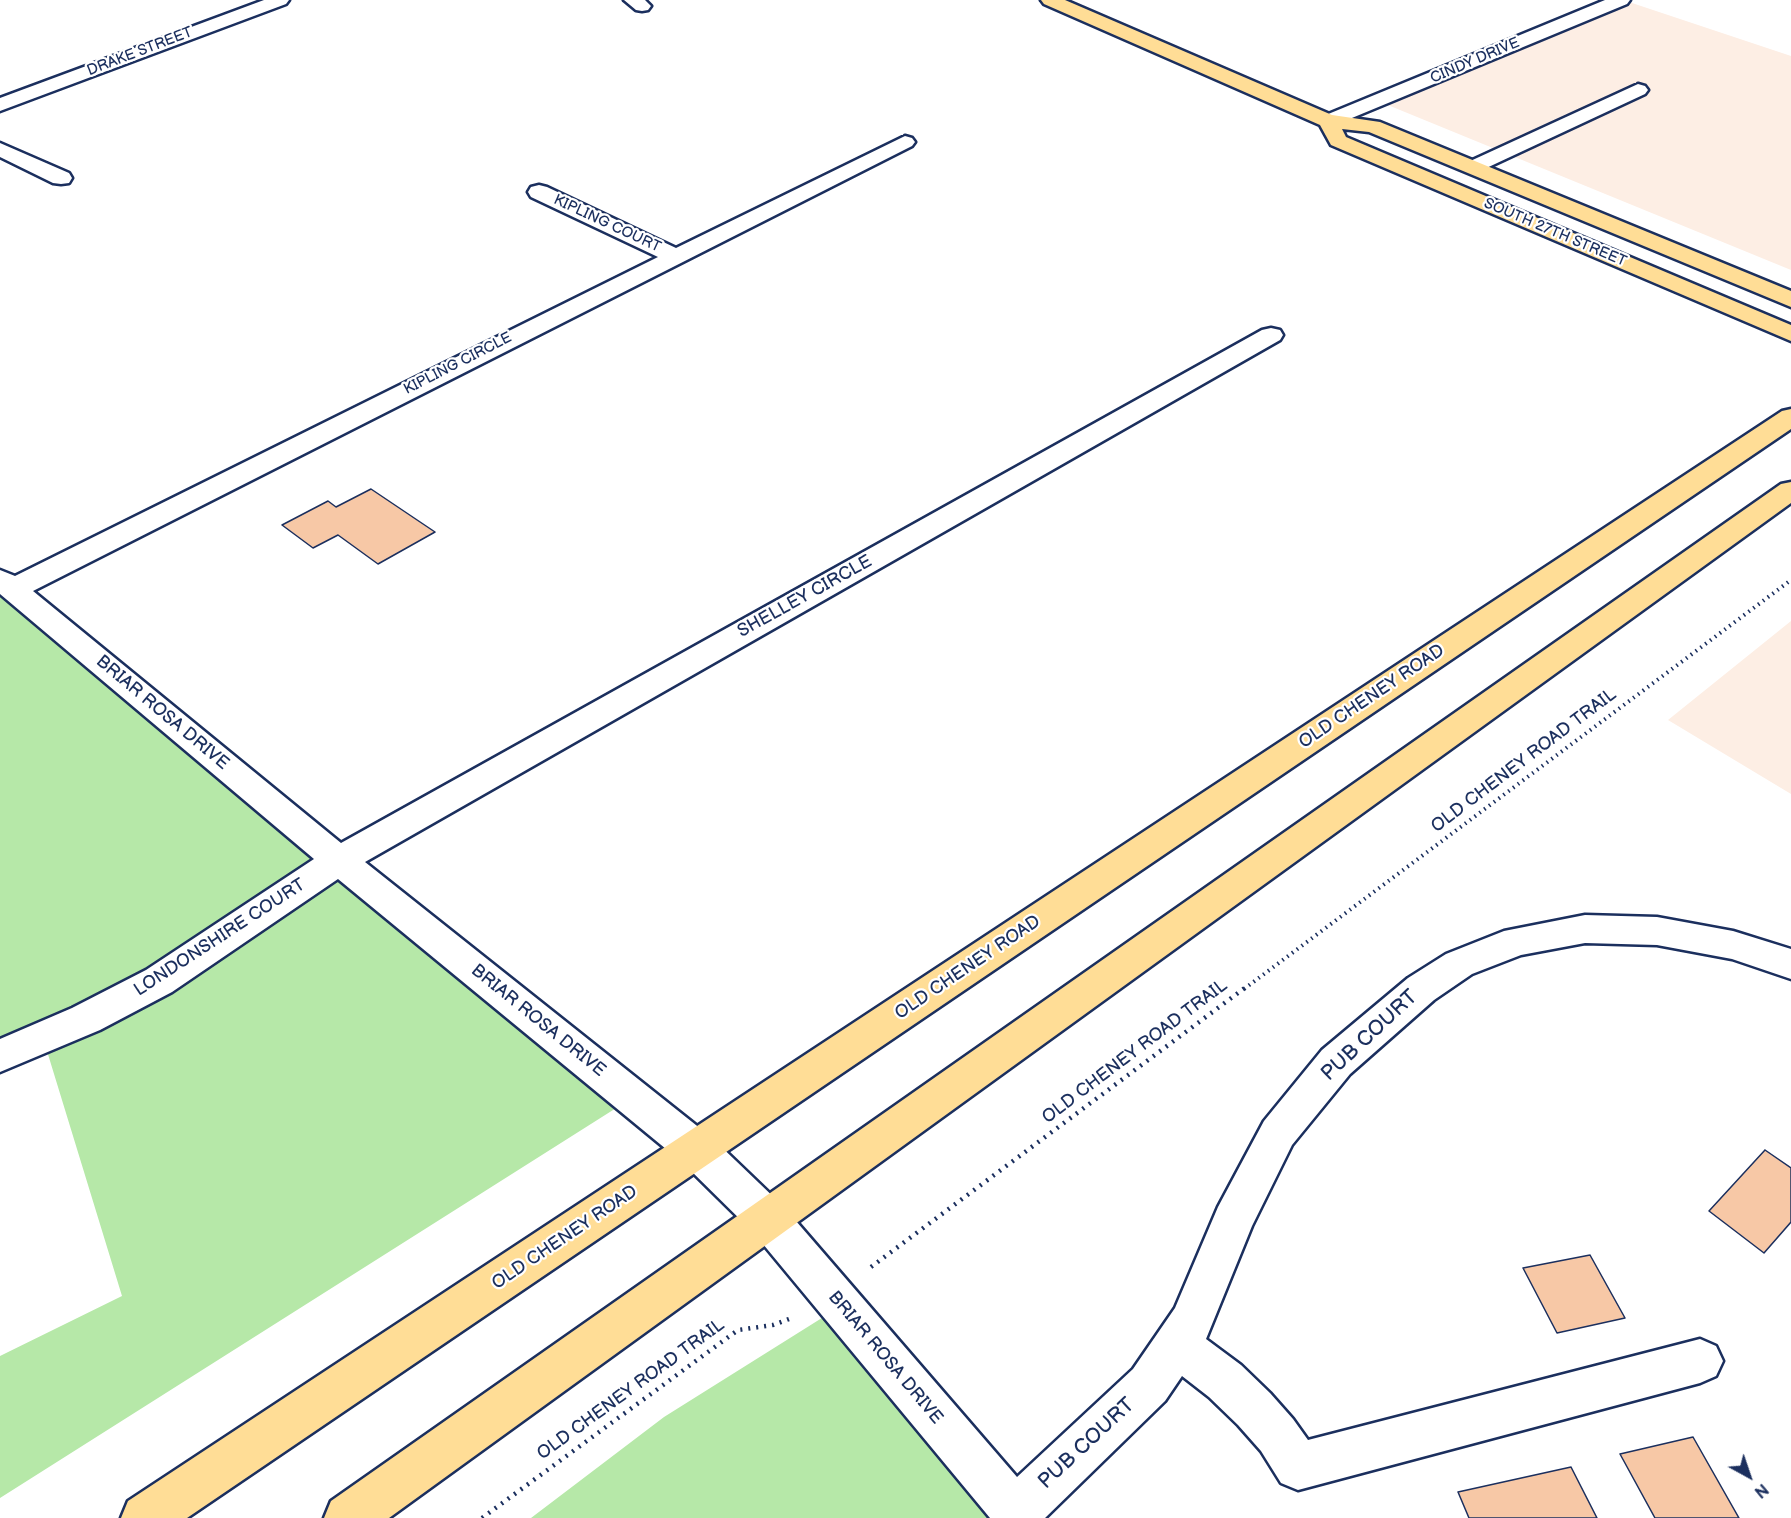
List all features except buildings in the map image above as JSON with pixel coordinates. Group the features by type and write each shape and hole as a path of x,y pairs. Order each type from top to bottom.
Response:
{"main road":[{"name":"SOUTH 27TH STREET","path":"1050,0 1328,122 1373,126 1791,300"},
{"name":"SOUTH 27TH STREET","path":"1328,122 1338,141 1791,334"},
{"name":"OLD CHENEY ROAD","path":"145,1518 1791,417"},
{"path":"348,1518 1791,490"}],"street":[{"name":"DRAKE STREET","path":"0,105 280,0"},
{"name":"CINDY DRIVE","path":"1328,122 1621,0"},
{"path":"1473,167 1638,90"},
{"name":"KIPLING CIRCLE","path":"7,584 905,142"},
{"path":"0,149 61,178"},
{"name":"KIPLING COURT","path":"539,192 675,256"},
{"name":"SHELLEY CIRCLE","path":"339,860 1271,335"},
{"name":"BRIAR ROSA DRIVE","path":"7,584 339,860 697,1150 768,1219 1018,1514"},
{"name":"LONDONSHIRE COURT","path":"0,1056 86,1019 159,981 339,860"},
{"name":"PUB COURT","path":"1018,1514 1149,1385 1192,1322 1233,1220 1278,1134 1336,1062 1421,989 1459,964 1517,940 1585,929 1657,931 1733,945 1791,964"},
{"path":"1177,1344 1225,1381 1254,1409 1277,1435 1299,1466 1700,1361"}],"path":[{"name":"OLD CHENEY ROAD TRAIL","path":"482,1518 738,1330 772,1325 798,1316 833,1296 1791,580"}],"shaded area":[{"path":"1623,0 1791,56 1791,270 1378,101"},
{"path":"1791,621 1791,794 1668,720"}],"green space":[{"path":"13,589 632,1098 0,1498 0,1356 122,1296 43,1038 0,1056 0,596"},
{"path":"841,1306 1021,1518 531,1518 664,1417"}]}
